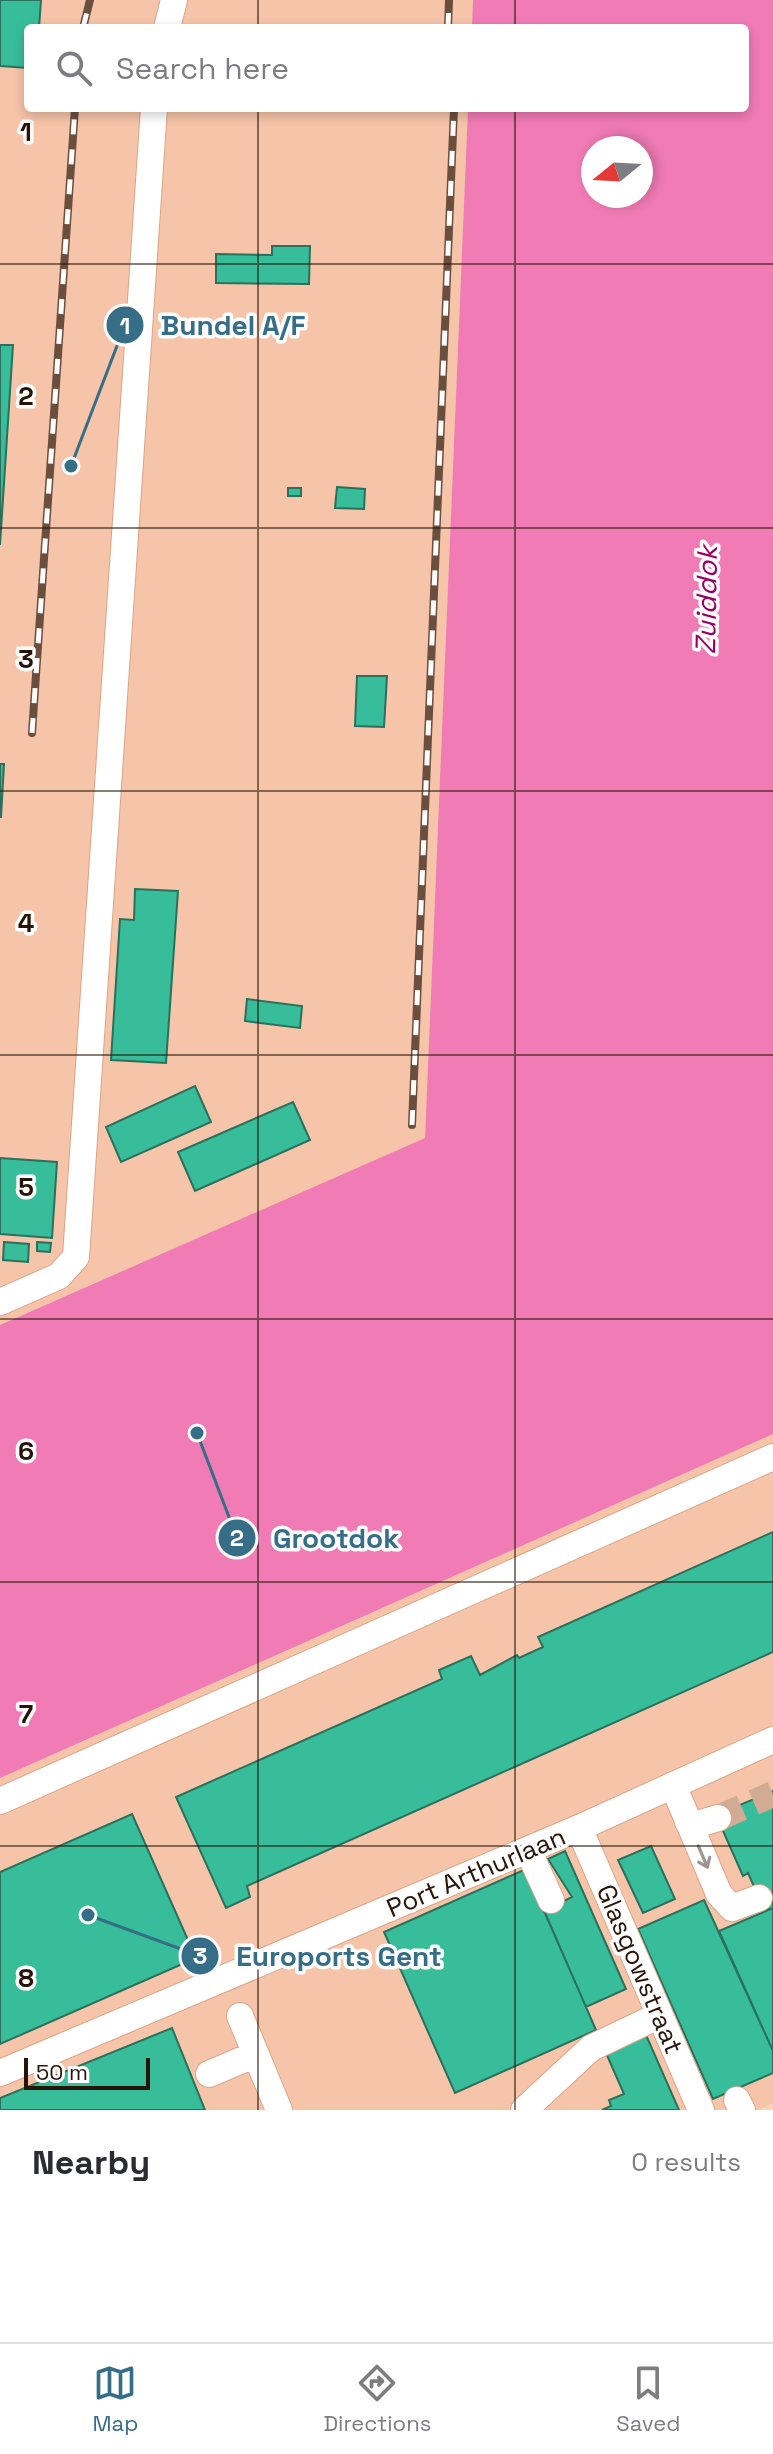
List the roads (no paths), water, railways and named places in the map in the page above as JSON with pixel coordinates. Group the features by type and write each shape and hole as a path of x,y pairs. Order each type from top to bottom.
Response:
{"street":[{"path":"168,24 174,0"},
{"path":"0,1302 59,1276 76,1257 154,112"},
{"path":"0,1801 773,1457"},
{"name":"Port Arthurlaan","path":"0,2073 528,1850 773,1740"},
{"path":"673,1785 719,1894 732,1908 759,1898"},
{"path":"688,1822 698,1824 718,1818"},
{"name":"Glasgowstraat","path":"579,1828 701,2110"},
{"path":"528,1850 551,1900"},
{"path":"524,2110 591,2048 660,2015"},
{"path":"240,2016 279,2110"},
{"path":"209,2074 256,2054"}],"water":[{"name":"Zuiddok","path":"473,0 773,0 773,1434 0,1778 0,1325 425,1138 468,112 749,112 749,24 472,24"}],"tunnel":[{"path":"718,1818 773,1794"}],"railway":[{"path":"84,24 90,0"},
{"path":"448,24 449,0"},
{"path":"32,733 75,112"},
{"path":"412,1125 454,112"}],"place":[{"name":"Bundel A/F","path":"71,466"},
{"name":"Grootdok","path":"197,1433"},
{"name":"Euroports Gent","path":"88,1915"}]}
